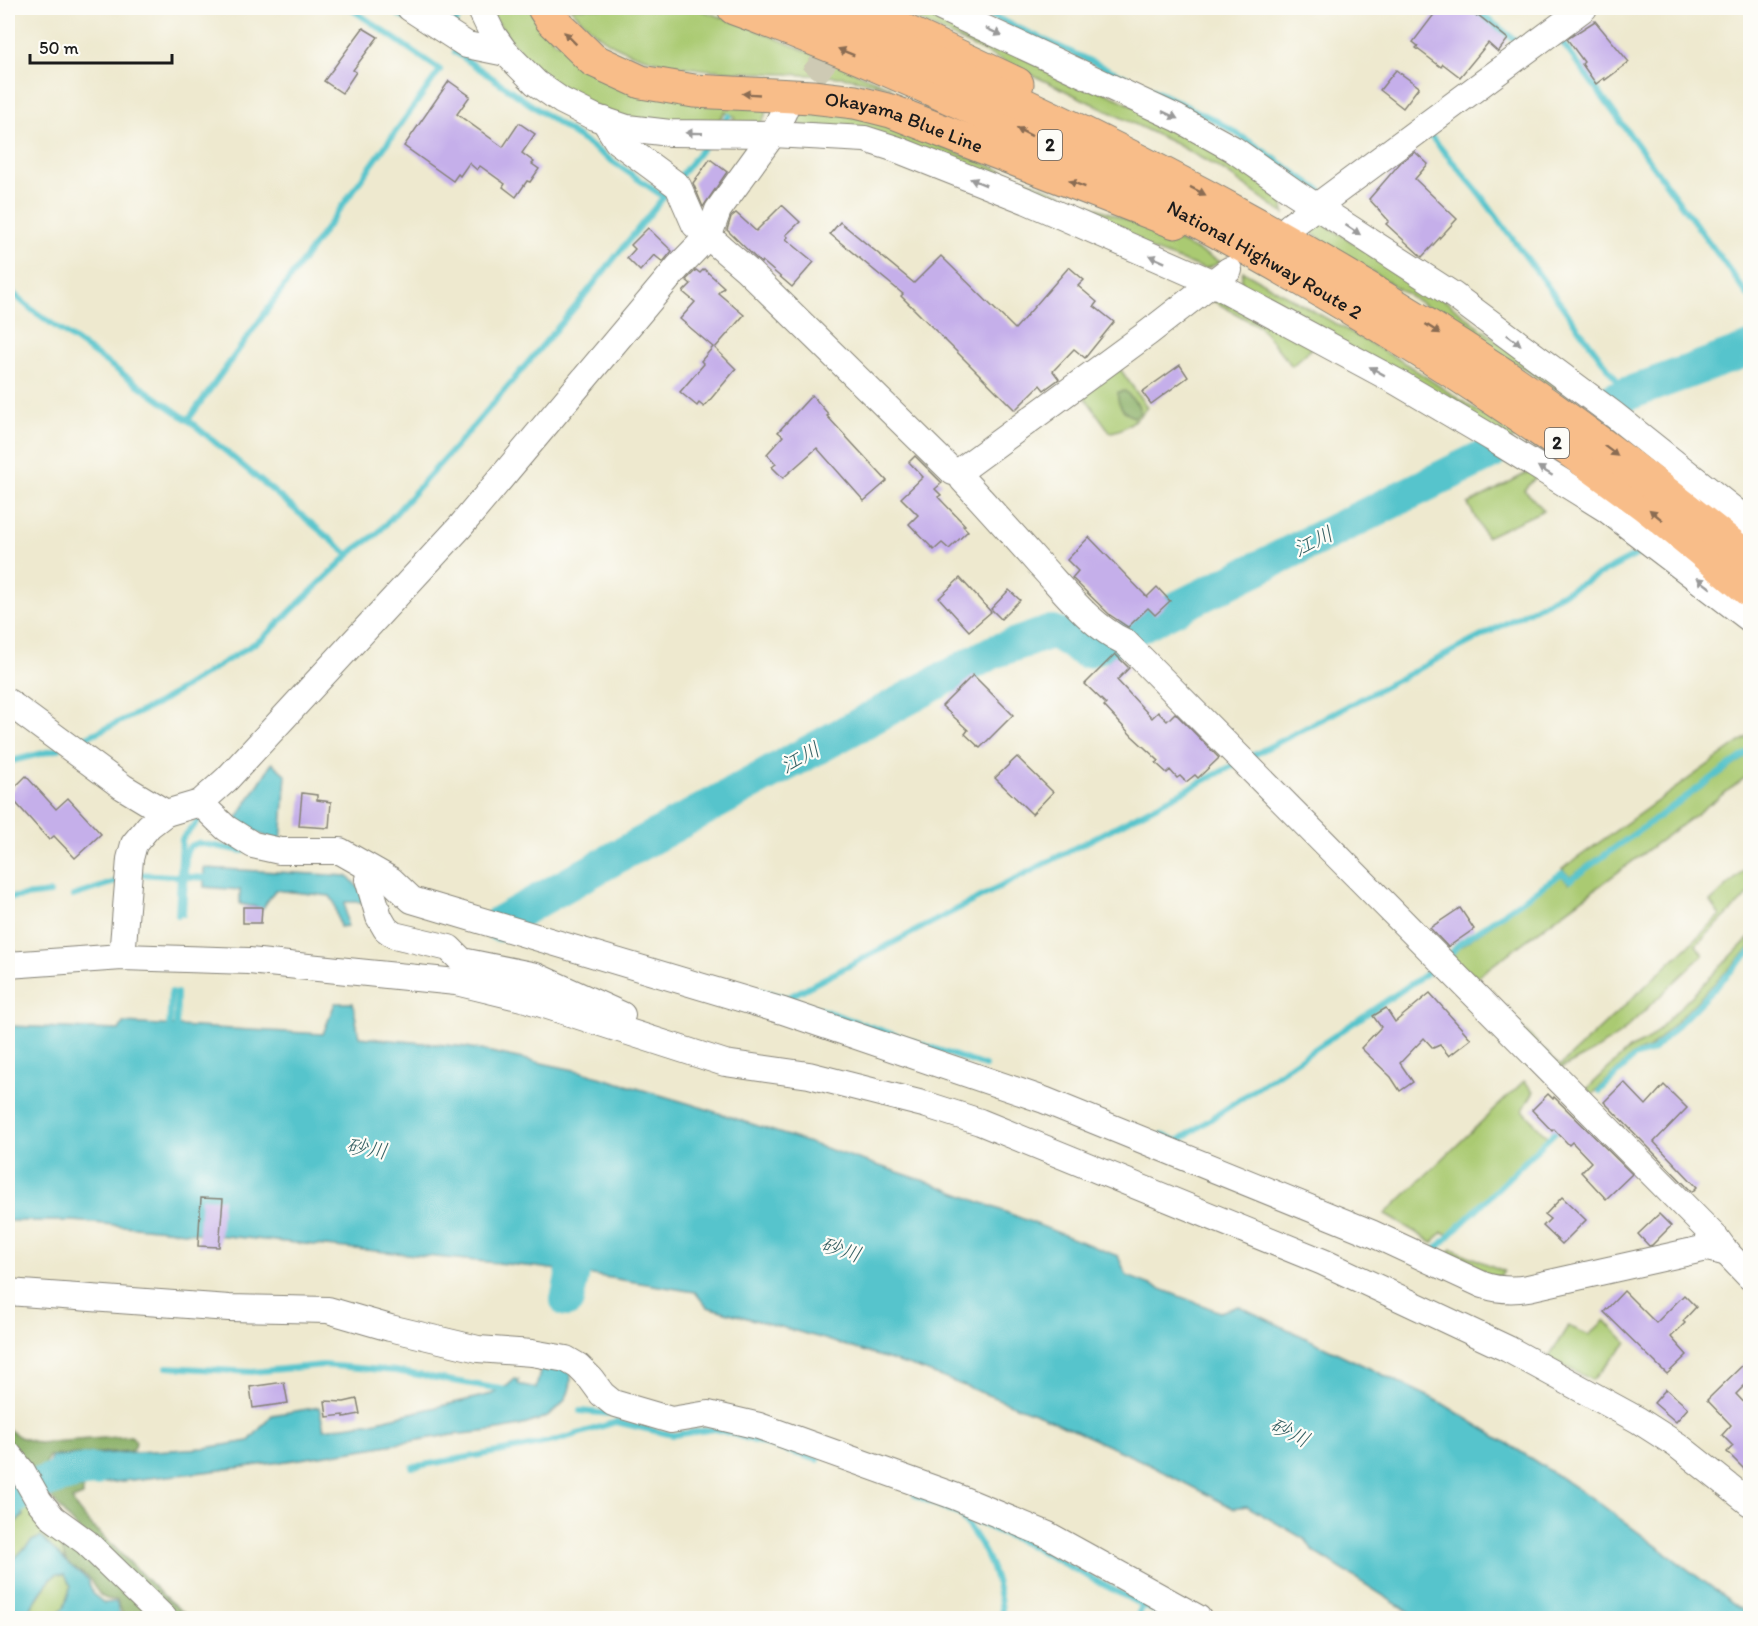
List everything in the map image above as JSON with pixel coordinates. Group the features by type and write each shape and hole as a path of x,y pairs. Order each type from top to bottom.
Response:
{"main road":[{"name":"Okayama Blue Line","path":"544,8 551,19 593,60 641,82 694,91 823,98 855,102 891,111 1269,259"},
{"name":"National Highway Route 2","path":"734,8 882,67 1008,123 1164,202 1269,259 1399,338 1551,438 1646,507 1750,591"},
{"name":"National Highway Route 2","path":"802,8 889,42 1007,96 1145,163 1283,238 1414,316 1489,365 1642,473 1750,560"},
{"path":"856,8 1045,97 1145,163"}],"street":[{"path":"410,8 467,45 506,53"},
{"path":"480,8 493,35 506,53 536,83 562,101 604,120 627,128 669,133 779,123 866,140 1220,276 1397,382 1520,445 1663,550 1750,619"},
{"path":"941,8 1177,118 1233,149 1317,207 1453,295 1589,406 1750,523"},
{"path":"1290,226 1584,8"},
{"path":"604,120 617,141 674,183 692,220 953,472 960,471 1148,333 1220,276"},
{"path":"122,957 130,859 134,844 149,826 166,813 206,808 227,779 460,527 678,267 709,235 718,210 779,123"},
{"path":"960,471 963,480 1070,598 1096,624 1125,642 1716,1238 1750,1277"},
{"path":"8,702 123,787 166,813"},
{"path":"206,808 226,828 253,845 279,851 340,851 391,880 412,900 783,1011 1044,1100 1371,1233 1498,1290 1515,1291 1707,1248 1727,1253"},
{"path":"373,871 368,879 379,918 386,929 394,935 449,948 462,961 536,976 648,1027 656,1041"},
{"path":"8,965 122,957 249,961 456,982 526,999 725,1063 809,1076 927,1105 980,1122 1323,1262 1508,1349 1588,1391 1677,1445 1750,1503"},
{"path":"8,1292 229,1308 328,1310 390,1328 478,1348 566,1359 578,1366 602,1394 613,1403 671,1420 708,1414 759,1426 954,1496 1048,1535 1198,1618"},
{"path":"15,1463 39,1502 53,1518 86,1542 164,1618"}],"green space":[{"path":"487,8 529,8 555,42 771,103 761,124 730,125 735,117 725,112 716,124 620,119 537,75"},
{"path":"570,8 695,8 750,27 892,88 846,78 725,71 668,64 641,57 608,42"},
{"path":"893,8 919,8 1042,62 1195,136 1282,196 1284,214 1224,171 1176,144"},
{"path":"793,108 870,118 1170,237 1221,262 1205,269 801,125"},
{"path":"1315,218 1447,302 1582,406 1302,227"},
{"path":"1243,271 1403,362 1516,437 1510,441 1243,287 1241,282"},
{"path":"1212,296 1313,347 1292,366 1260,327 1206,297"},
{"path":"1118,366 1147,407 1131,423 1110,432 1081,392"},
{"path":"1125,391 1138,405 1140,412 1134,417 1127,413 1120,404 1118,392"},
{"path":"1529,472 1536,477 1524,490 1544,510 1486,537 1468,504"},
{"path":"1750,735 1750,749 1570,877 1562,869"},
{"path":"1750,754 1750,774 1474,979 1560,1066 1720,916 1710,902 1750,865 1750,893 1696,945 1703,955 1621,1033 1560,1069 1584,1092 1629,1049 1648,1040 1750,937 1750,948 1650,1048 1633,1055 1592,1095 1584,1096 1449,959 1457,949 1561,875 1569,883"},
{"path":"1524,1081 1534,1091 1523,1110 1548,1138 1449,1235 1442,1232 1433,1243 1385,1214"},
{"path":"1452,1249 1504,1271 1494,1283 1441,1261"},
{"path":"1605,1320 1627,1343 1592,1380 1548,1358 1568,1326 1589,1335"},
{"path":"8,1429 20,1437 38,1443 131,1436 136,1441 131,1451 49,1456 44,1468 45,1479 48,1488 83,1489 83,1496 72,1500 82,1514 154,1586 191,1618 171,1618 72,1523 8,1445"},
{"path":"35,1502 65,1534 62,1549 66,1562 41,1537 32,1541 8,1565 8,1528 24,1516 21,1511"},
{"path":"66,1534 156,1618 124,1618 117,1600 100,1595 84,1574 67,1562 64,1552"},
{"path":"56,1574 65,1575 71,1586 64,1607 54,1618 24,1618 47,1584"}],"water":[{"path":"272,763 286,775 281,842 233,824"},
{"path":"204,868 348,876 362,892 363,902 345,902 347,926 340,927 334,902 330,896 275,890 263,908 240,904 240,890 204,887"},
{"name":"砂川","path":"335,1003 353,1003 359,1037 467,1047 579,1071 697,1106 931,1183 1118,1256 1127,1276 1220,1312 1239,1306 1440,1402 1595,1500 1750,1618 1418,1618 1313,1551 1306,1540 1247,1506 1233,1508 1140,1460 1042,1416 923,1370 821,1338 707,1307 695,1292 536,1267 74,1221 8,1221 8,1026 119,1030 123,1023 323,1034"},
{"path":"542,1364 570,1371 570,1386 566,1399 556,1410 543,1418 518,1426 263,1465 76,1486 49,1486 47,1478 46,1468 52,1457 205,1448 249,1441 272,1415 319,1407 324,1429 373,1422 492,1394 515,1379 519,1380 518,1384 536,1388"},
{"path":"8,1489 10,1493 13,1491 24,1515 8,1528"},
{"path":"41,1537 87,1579 94,1595 104,1603 116,1602 121,1618 54,1618 64,1607 71,1586 65,1575 56,1574 24,1618 8,1618 8,1565 32,1541"}],"building":[{"path":"1439,8 1466,8 1508,39 1498,52 1488,43 1460,77 1443,64 1441,67 1416,48 1418,46 1413,42"},
{"path":"1595,21 1629,62 1596,84 1582,64 1584,62 1567,39"},
{"path":"363,28 378,37 353,70 356,72 342,93 324,81"},
{"path":"1396,70 1419,87 1403,108 1380,90"},
{"path":"449,81 470,96 457,114 503,147 519,123 535,134 522,153 539,169 516,197 503,187 505,184 480,166 477,170 469,163 460,176 458,174 453,181 404,146"},
{"path":"1415,152 1428,164 1415,179 1457,219 1422,257 1386,224 1389,221 1369,199 1401,162"},
{"path":"710,159 727,172 703,207 693,183"},
{"path":"782,205 800,222 786,235 788,237 786,239 814,262 792,287 762,261 761,263 727,230 731,217 736,213 756,231"},
{"path":"840,222 914,283 941,256 1015,329 1069,267 1084,280 1078,286 1097,302 1094,306 1114,322 1085,358 1074,349 1053,371 1059,379 1044,390 1040,385 1015,410 901,296 903,294 830,234"},
{"path":"648,228 672,251 663,262 654,255 640,271 627,258 635,249 631,245"},
{"path":"704,269 724,287 718,293 744,315 715,348 736,369 704,407 699,403 697,406 680,392 704,364 701,361 713,347 680,319 695,302 683,292 691,284 686,280 696,270 700,273"},
{"path":"1180,365 1188,377 1151,404 1142,392"},
{"path":"812,395 829,415 827,416 887,481 864,501 817,448 783,478 772,467 776,464 767,454 783,436 778,432"},
{"path":"915,456 942,483 935,489 941,495 938,497 968,531 949,549 942,543 934,550 909,524 918,515 901,498 923,477 909,462"},
{"path":"1089,537 1147,597 1157,587 1170,601 1155,615 1148,608 1128,627 1110,615 1072,578 1078,571 1067,560"},
{"path":"960,578 991,612 969,631 939,598"},
{"path":"1009,590 1020,600 1001,619 991,609"},
{"path":"1115,654 1129,668 1117,680 1152,718 1158,712 1167,721 1175,713 1219,758 1198,778 1195,775 1186,782 1180,776 1177,778 1170,770 1167,773 1156,763 1159,761 1132,736 1104,706 1106,704 1085,684"},
{"path":"973,675 1013,715 980,748 965,734 968,730 942,706"},
{"path":"1017,757 1053,792 1032,814 995,778"},
{"path":"26,776 56,809 68,798 101,834 75,858 54,836 49,840 8,794"},
{"path":"302,793 317,795 317,800 331,802 329,828 299,826"},
{"path":"243,907 262,907 261,923 243,923"},
{"path":"1460,908 1474,929 1448,947 1430,928"},
{"path":"1430,993 1471,1039 1449,1056 1440,1045 1433,1048 1424,1038 1400,1063 1413,1082 1400,1091 1391,1077 1361,1048 1381,1027 1373,1016 1386,1008 1395,1022"},
{"path":"1624,1082 1646,1105 1664,1085 1687,1108 1654,1142 1697,1187 1692,1192 1604,1102"},
{"path":"1548,1094 1553,1099 1554,1097 1632,1174 1606,1199 1581,1172 1591,1162 1572,1142 1569,1145 1554,1129 1552,1131 1532,1110"},
{"path":"1562,1197 1586,1220 1562,1244 1543,1226 1550,1219 1545,1215"},
{"path":"201,1198 223,1199 219,1247 198,1246"},
{"path":"1659,1214 1671,1226 1649,1246 1638,1234"},
{"path":"1624,1291 1656,1323 1684,1295 1696,1307 1671,1337 1687,1355 1667,1374 1604,1312"},
{"path":"1750,1358 1750,1380 1736,1394 1750,1409 1750,1475 1727,1452 1733,1446 1722,1435 1731,1425 1707,1400"},
{"path":"284,1382 288,1403 253,1408 250,1387"},
{"path":"1666,1389 1688,1408 1676,1422 1654,1403"},
{"path":"357,1399 360,1414 327,1417 325,1401 344,1402"}],"waterway":[{"path":"188,420 440,70 350,8"},
{"path":"389,8 404,18"},
{"path":"453,27 463,8"},
{"path":"975,8 1215,120 1322,192"},
{"path":"1473,8 1519,43"},
{"path":"1559,38 1750,298"},
{"path":"455,52 664,197"},
{"path":"721,125 729,116"},
{"path":"1427,132 1476,189 1627,394"},
{"path":"678,179 705,145"},
{"path":"74,743 157,704 263,638 354,550 377,534 473,427 576,306 670,189"},
{"path":"8,289 31,309 192,423 349,555"},
{"name":"江川","path":"1616,398 1750,349"},
{"path":"1619,397 1633,415"},
{"name":"江川","path":"1134,629 1491,453"},
{"path":"1250,757 1642,552"},
{"name":"江川","path":"499,925 500,922 631,849 993,652 1051,632 1085,651 1109,643"},
{"path":"8,762 59,749"},
{"path":"1448,957 1459,944 1562,873 1570,880 1750,751"},
{"path":"759,991 787,998 1234,765"},
{"path":"178,915 182,839 204,814"},
{"path":"183,914 186,853 190,846 198,843 243,851"},
{"path":"136,874 210,878"},
{"path":"73,896 121,880"},
{"path":"8,898 50,893"},
{"path":"1600,1091 1634,1057 1652,1051 1750,952"},
{"path":"1178,1141 1435,968"},
{"path":"169,1033 171,992"},
{"path":"176,1032 177,993"},
{"path":"787,998 985,1066"},
{"path":"1431,1254 1560,1127"},
{"path":"1162,1135 1189,1146"},
{"path":"567,1300 583,1226"},
{"path":"167,1367 252,1372 323,1365 395,1371 506,1390"},
{"path":"580,1411 612,1414"},
{"path":"412,1467 558,1440 616,1422 673,1435 715,1429 818,1460"},
{"path":"8,1503 25,1491 48,1481 93,1470"},
{"path":"915,1495 1029,1545 1142,1605 1137,1618"},
{"path":"965,1517 964,1521 980,1543 991,1566 999,1591 1003,1618"},
{"path":"1142,1605 1170,1618"}],"tunnel":[{"path":"788,107 846,34"}]}
